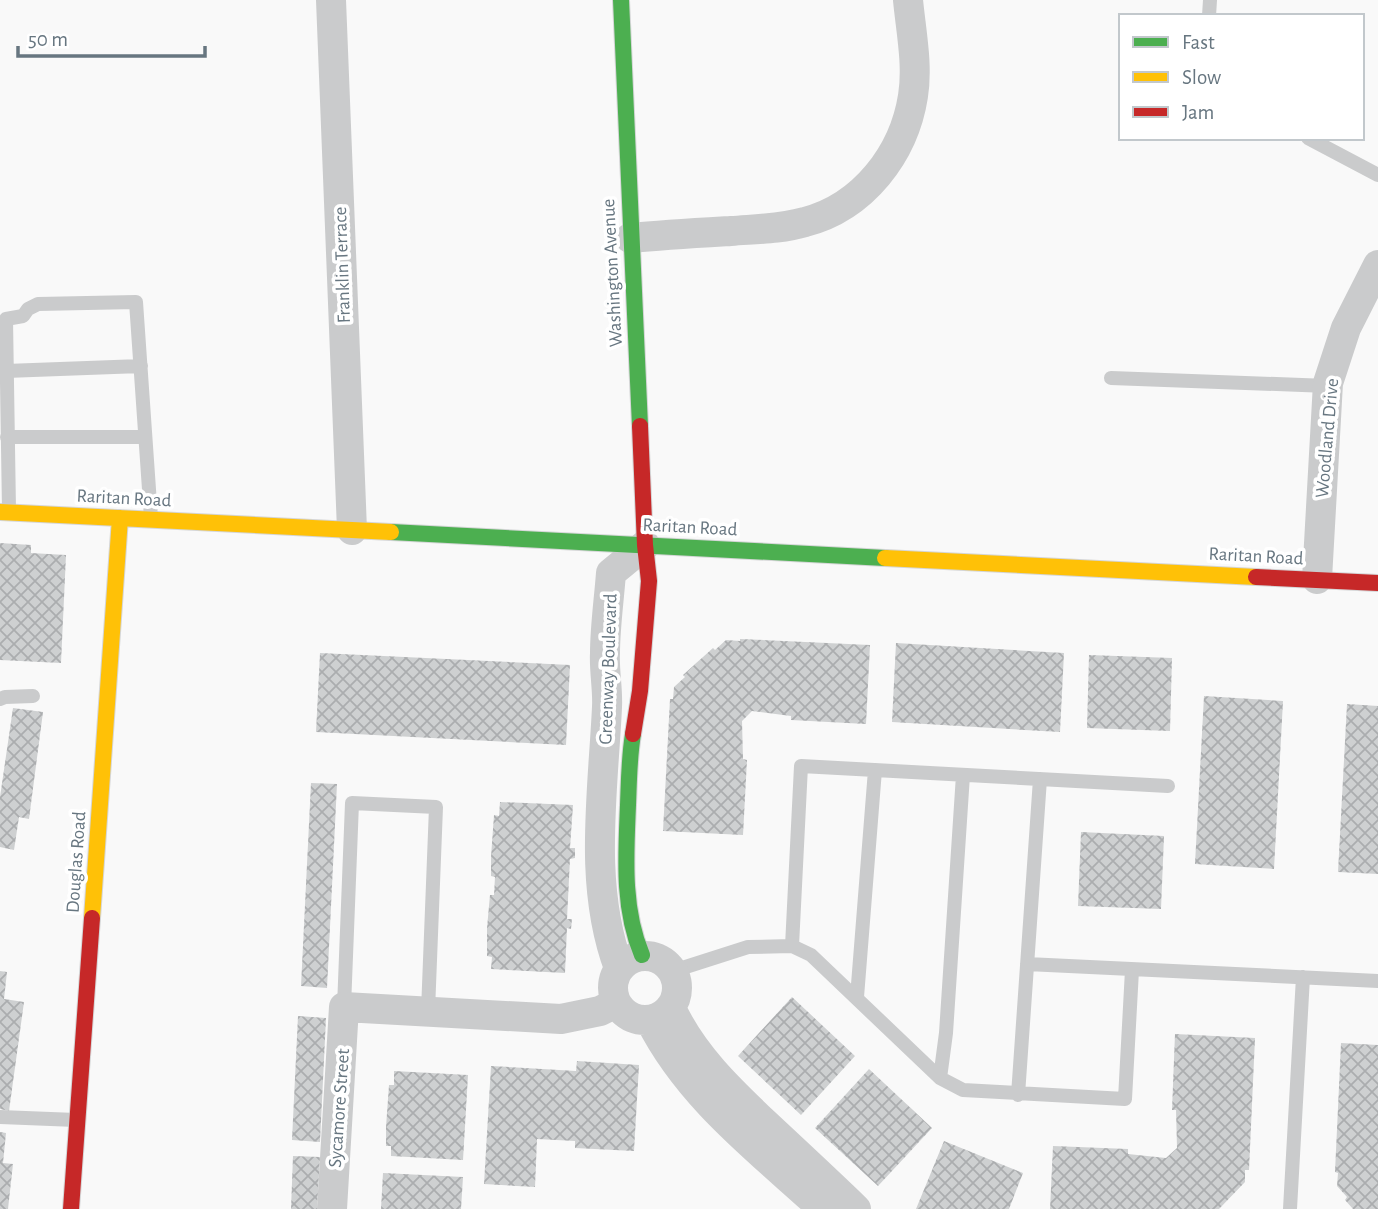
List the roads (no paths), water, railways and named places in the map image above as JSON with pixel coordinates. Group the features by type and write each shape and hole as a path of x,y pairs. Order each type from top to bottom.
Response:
{"street":[{"name":"Franklin Terrace","path":"331,0 352,530"},
{"name":"Washington Avenue","path":"621,0 645,545"},
{"path":"630,238 776,228 807,222 827,214 863,191 884,168 906,126 914,79 908,0"},
{"name":"Woodland Drive","path":"1317,579 1328,386 1346,328 1378,265"},
{"name":"Raritan Road","path":"5,512 1378,583"},
{"name":"Douglas Road","path":"72,1209 120,518"},
{"name":"Greenway Boulevard","path":"645,545 649,581 640,691 631,747 626,854 627,893 636,941 630,962 611,948 602,893 600,854 608,689 605,655 611,573 645,545"},
{"path":"608,689 640,691"},
{"path":"823,1209 717,1112 686,1079 660,1040 660,1014 678,990 673,971 659,959 630,962 613,983 616,1003 630,1017 660,1014 680,1028 706,1063 737,1096 856,1209"},
{"path":"344,1007 561,1019 600,1011 616,1003"},
{"name":"Sycamore Street","path":"332,1209 344,1007"}],"lane":[{"path":"1312,140 1378,175"},
{"path":"5,512 8,437 6,319 23,316 28,309 38,304 136,302 151,519"},
{"path":"6,371 141,366"},
{"path":"1111,378 1328,386"},
{"path":"8,437 145,437"},
{"path":"0,699 33,696"},
{"path":"792,946 801,766 1168,786"},
{"path":"857,997 874,770"},
{"path":"940,1078 946,1034 963,775"},
{"path":"1018,1095 1040,779"},
{"path":"344,1007 352,803 436,807 428,1011"},
{"path":"673,971 748,947 792,946 811,956 857,997 940,1078 963,1090 1125,1099 1132,970"},
{"path":"1027,964 1378,981"},
{"path":"1290,1209 1303,977"},
{"path":"0,1117 78,1120"}]}
